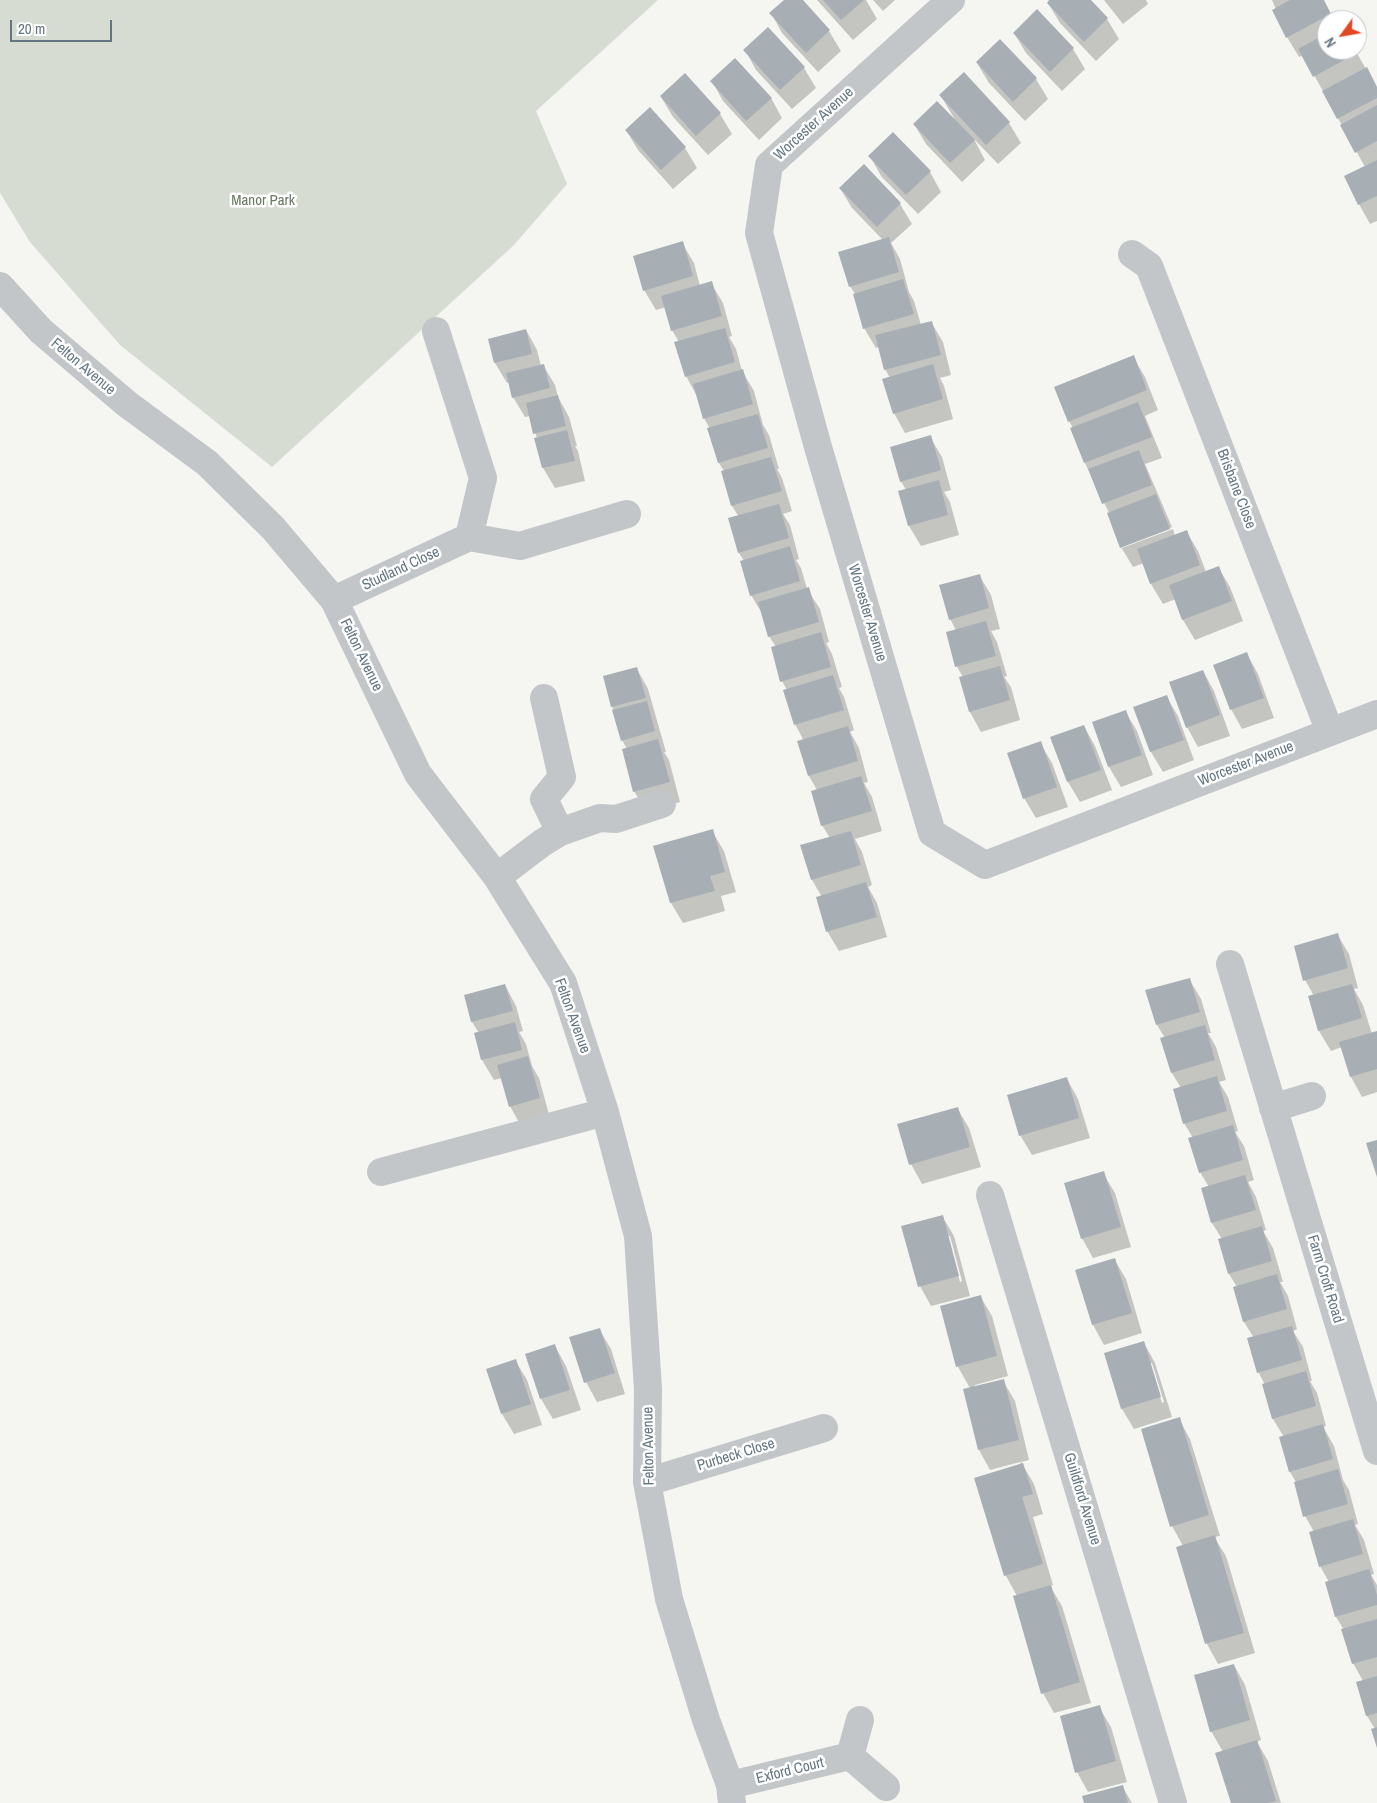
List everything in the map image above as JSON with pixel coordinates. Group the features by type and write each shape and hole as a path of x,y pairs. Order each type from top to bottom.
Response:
{"street":[{"name":"Worcester Avenue","path":"951,0 769,165 759,233 818,447 932,833 985,865 1377,714"},
{"name":"Brisbane Close","path":"1132,254 1149,266 1330,732"},
{"name":"Felton Avenue","path":"0,286 41,331 127,404 207,464 273,528 334,600 418,774 497,877 563,983 605,1112 638,1236 648,1389 647,1482 669,1598 706,1720 731,1794"},
{"path":"436,331 483,478 469,537 520,546 627,514"},
{"name":"Studland Close","path":"334,600 469,537"},
{"path":"544,698 562,776 544,799 560,832"},
{"path":"497,877 560,832 600,818 616,819 662,804"},
{"name":"Farm Croft Road","path":"1230,964 1377,1451"},
{"path":"1273,1108 1312,1096"},
{"path":"381,1172 605,1112"},
{"name":"Guildford Avenue","path":"990,1195 1173,1803"},
{"name":"Purbeck Close","path":"647,1482 824,1428"},
{"path":"860,1720 850,1756 886,1787"},
{"name":"Exford Court","path":"731,1794 850,1756"}],"green space":[{"name":"Manor Park","path":"0,0 658,0 536,111 567,184 514,245 272,467 120,345 30,242 0,193"}],"building":[{"path":"784,0 803,0 830,30 806,53 769,13"},
{"path":"823,0 864,0 841,20"},
{"path":"1049,0 1091,0 1108,18 1084,42 1047,3"},
{"path":"1290,0 1324,0 1329,10 1317,10 1317,21 1286,38 1272,10"},
{"path":"1037,9 1074,48 1050,72 1013,33"},
{"path":"768,27 805,67 780,90 743,50"},
{"path":"1000,39 1037,78 1013,102 976,62"},
{"path":"1317,39 1317,60 1344,60 1313,77 1298,49"},
{"path":"735,58 772,98 746,121 710,81"},
{"path":"1367,67 1377,87 1377,98 1337,119 1322,91"},
{"path":"964,72 1010,122 986,145 939,95"},
{"path":"685,73 721,113 696,136 660,96"},
{"path":"937,101 975,140 950,163 913,124"},
{"path":"1377,105 1377,141 1355,153 1340,125"},
{"path":"650,107 686,147 661,170 625,130"},
{"path":"893,132 931,171 906,195 868,156"},
{"path":"1377,160 1377,196 1358,205 1344,176"},
{"path":"864,164 901,203 877,227 839,188"},
{"path":"889,237 899,272 849,287 838,252"},
{"path":"683,241 693,276 643,291 633,256"},
{"path":"903,279 914,314 863,329 853,294"},
{"path":"712,281 722,316 671,331 661,296"},
{"path":"932,321 941,355 884,370 875,335"},
{"path":"725,328 735,362 685,377 674,342"},
{"path":"526,329 532,354 494,363 488,339"},
{"path":"1134,355 1147,390 1068,422 1054,387"},
{"path":"544,364 550,388 512,398 506,373"},
{"path":"933,364 943,399 893,414 882,379"},
{"path":"743,369 753,404 703,419 693,384"},
{"path":"558,395 566,426 533,434 526,403"},
{"path":"1138,402 1152,437 1084,463 1070,428"},
{"path":"758,414 768,448 718,463 707,428"},
{"path":"567,430 575,461 542,468 534,438"},
{"path":"931,435 941,470 900,482 890,447"},
{"path":"1139,450 1152,485 1102,504 1088,469"},
{"path":"771,457 782,491 731,506 721,471"},
{"path":"939,480 948,515 908,526 898,491"},
{"path":"1156,494 1170,529 1120,548 1107,513"},
{"path":"779,504 789,538 738,553 728,518"},
{"path":"1187,530 1200,565 1150,584 1137,549"},
{"path":"790,546 800,581 750,596 740,561"},
{"path":"1219,566 1232,601 1182,620 1169,585"},
{"path":"980,574 989,608 949,620 939,585"},
{"path":"809,587 819,622 768,637 758,602"},
{"path":"986,621 996,656 955,667 946,632"},
{"path":"821,632 831,667 780,682 771,647"},
{"path":"1247,652 1264,698 1230,710 1213,665"},
{"path":"1000,666 1010,700 969,712 959,677"},
{"path":"637,667 646,698 611,707 603,676"},
{"path":"1203,670 1220,715 1186,728 1169,682"},
{"path":"833,675 844,710 794,725 783,690"},
{"path":"1167,695 1184,740 1150,752 1133,707"},
{"path":"647,701 655,731 621,741 612,710"},
{"path":"1126,710 1142,755 1108,767 1092,722"},
{"path":"1084,725 1101,770 1067,782 1050,737"},
{"path":"848,726 858,761 808,776 797,741"},
{"path":"658,739 670,782 633,792 622,749"},
{"path":"1041,741 1057,787 1023,799 1007,753"},
{"path":"861,776 872,811 821,826 811,791"},
{"path":"713,829 725,872 710,876 715,891 670,903 653,846"},
{"path":"851,831 861,865 811,880 800,845"},
{"path":"866,882 877,917 826,932 816,897"},
{"path":"1338,933 1348,968 1303,981 1294,946"},
{"path":"1190,978 1200,1012 1156,1025 1145,990"},
{"path":"505,984 513,1011 471,1022 464,995"},
{"path":"1352,984 1362,1018 1318,1031 1308,996"},
{"path":"515,1022 522,1050 481,1060 474,1033"},
{"path":"1205,1025 1215,1060 1171,1073 1160,1038"},
{"path":"1377,1031 1377,1069 1350,1077 1339,1042"},
{"path":"528,1056 540,1098 509,1107 497,1065"},
{"path":"1217,1076 1227,1111 1183,1124 1173,1089"},
{"path":"1067,1077 1079,1118 1019,1136 1007,1095"},
{"path":"958,1107 970,1147 909,1165 897,1124"},
{"path":"1233,1125 1243,1160 1199,1173 1188,1138"},
{"path":"1377,1140 1377,1177 1366,1143"},
{"path":"1104,1171 1121,1227 1081,1239 1064,1183"},
{"path":"1245,1175 1256,1210 1211,1223 1201,1188"},
{"path":"943,1215 959,1276 918,1287 901,1226"},
{"path":"1262,1226 1272,1261 1228,1274 1218,1239"},
{"path":"1115,1258 1132,1313 1092,1325 1075,1270"},
{"path":"1277,1274 1287,1309 1243,1322 1233,1287"},
{"path":"981,1295 997,1356 956,1367 940,1306"},
{"path":"1292,1326 1302,1360 1257,1373 1247,1338"},
{"path":"600,1328 615,1373 584,1383 569,1337"},
{"path":"1144,1341 1161,1397 1121,1409 1104,1353"},
{"path":"555,1344 570,1390 540,1399 525,1354"},
{"path":"516,1359 531,1404 501,1414 486,1369"},
{"path":"1306,1371 1316,1406 1272,1419 1262,1384"},
{"path":"1004,1379 1019,1440 978,1450 963,1389"},
{"path":"1180,1417 1209,1515 1170,1527 1141,1429"},
{"path":"1323,1424 1333,1459 1289,1472 1279,1437"},
{"path":"1023,1463 1033,1494 1022,1497 1043,1564 1004,1576 974,1478"},
{"path":"1338,1469 1348,1504 1303,1517 1294,1482"},
{"path":"1353,1519 1363,1554 1319,1567 1309,1532"},
{"path":"1215,1535 1244,1633 1205,1644 1176,1547"},
{"path":"1369,1569 1377,1595 1377,1605 1335,1617 1325,1582"},
{"path":"1051,1585 1080,1682 1041,1694 1013,1596"},
{"path":"1377,1619 1377,1657 1352,1664 1341,1629"},
{"path":"1234,1664 1250,1720 1210,1732 1194,1675"},
{"path":"1377,1676 1377,1713 1366,1716 1356,1682"},
{"path":"1100,1705 1116,1761 1075,1773 1060,1716"},
{"path":"1377,1727 1377,1748 1371,1729"},
{"path":"1257,1740 1276,1801 1268,1803 1231,1803 1215,1753"},
{"path":"1123,1785 1128,1803 1084,1803 1082,1796"}]}
